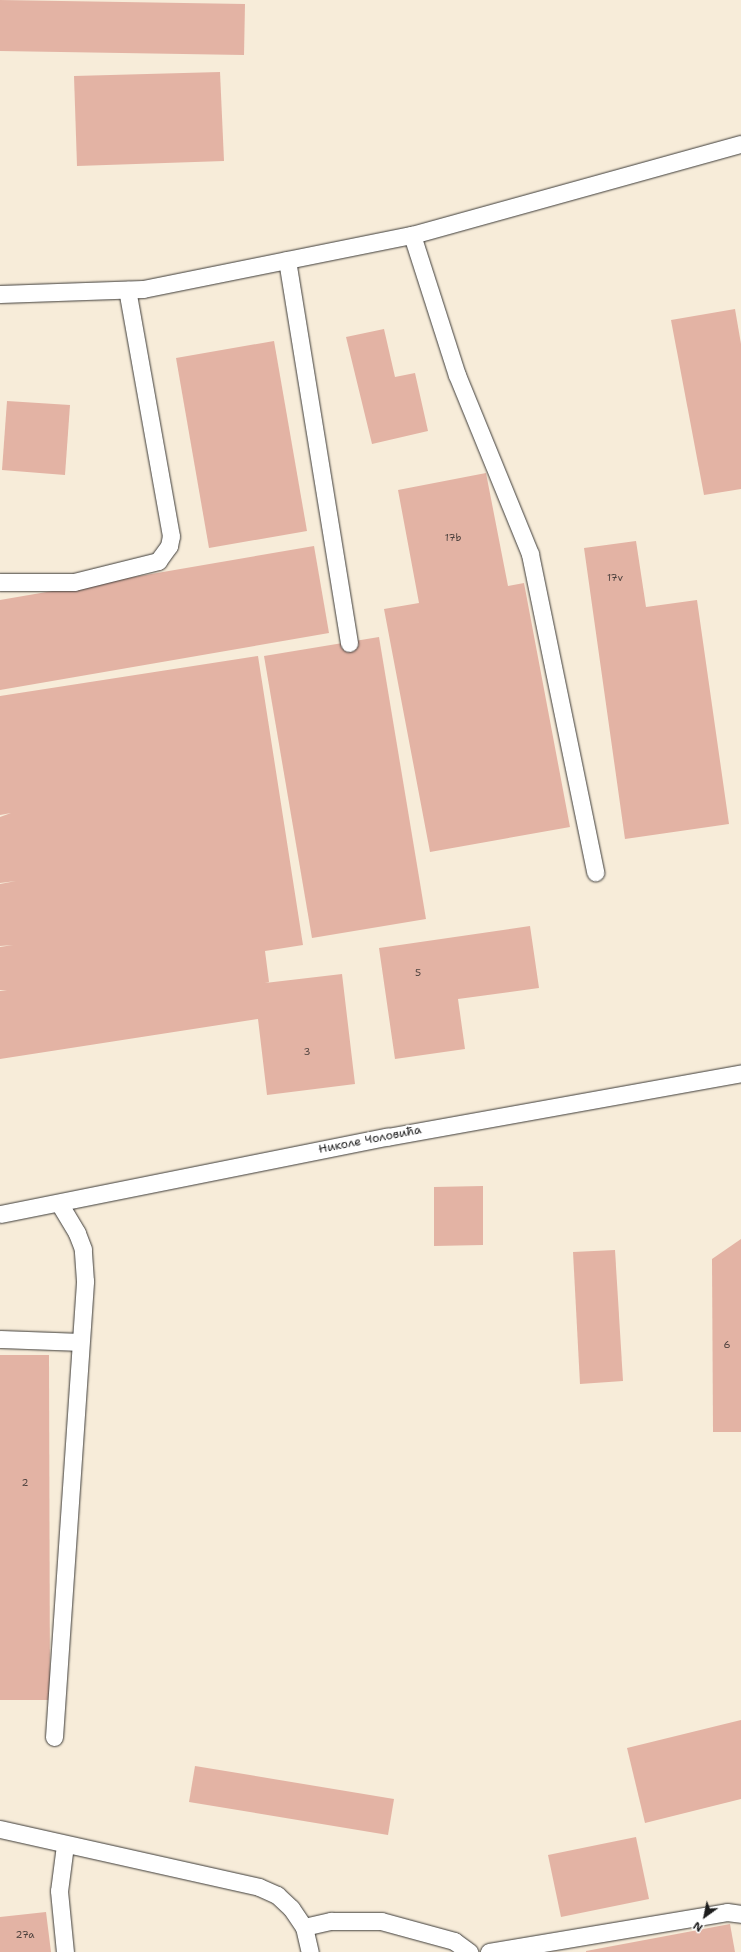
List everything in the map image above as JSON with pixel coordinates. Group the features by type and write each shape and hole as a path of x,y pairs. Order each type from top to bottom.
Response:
{"lane":[{"path":"0,294 144,289 412,235 741,144"},
{"path":"412,235 462,389 530,554 595,872"},
{"path":"287,260 349,642"},
{"path":"0,582 74,582 158,561 169,546 171,536 127,290"},
{"name":"Николе Чоловића","path":"0,1214 387,1137 741,1073"},
{"path":"54,1737 85,1281 83,1249 77,1233 59,1203"},
{"path":"0,1339 80,1342"},
{"path":"0,1829 65,1845 259,1887 277,1895 291,1908 304,1927 310,1952"},
{"path":"65,1845 59,1891 65,1952"},
{"path":"489,1952 727,1912 741,1914"},
{"path":"304,1927 331,1921 381,1921 454,1941 469,1952"}],"building":[{"path":"0,0 245,4 244,55 0,51"},
{"path":"220,72 224,161 77,166 74,76"},
{"path":"735,309 741,344 741,489 704,495 671,320"},
{"path":"384,329 395,377 415,373 428,431 372,444 346,337"},
{"path":"274,341 307,531 209,548 176,358"},
{"path":"7,401 70,405 65,475 2,470"},
{"path":"486,473 508,586 524,583 570,827 430,852 384,609 419,603 398,490"},
{"path":"636,541 646,607 697,600 729,824 625,839 584,548"},
{"path":"314,546 329,633 0,690 0,600"},
{"path":"379,637 426,919 312,938 264,656"},
{"path":"258,656 303,945 265,951 269,982 265,983 342,974 355,1084 267,1095 258,1019 0,1059 0,991 7,990 0,990 0,947 13,945 0,946 0,884 16,881 0,883 0,817 11,813 0,815 0,696"},
{"path":"530,926 539,988 458,999 465,1049 395,1059 379,948"},
{"path":"483,1186 483,1245 434,1246 434,1187"},
{"path":"741,1239 741,1432 713,1432 712,1259"},
{"path":"615,1250 623,1381 580,1384 573,1252"},
{"path":"0,1355 49,1355 50,1700 0,1700"},
{"path":"741,1720 741,1799 645,1823 627,1748"},
{"path":"195,1766 394,1799 388,1835 189,1802"},
{"path":"636,1837 649,1899 561,1917 548,1855"},
{"path":"46,1912 51,1952 0,1952 0,1917"},
{"path":"730,1924 735,1952 586,1952 586,1951"}]}
